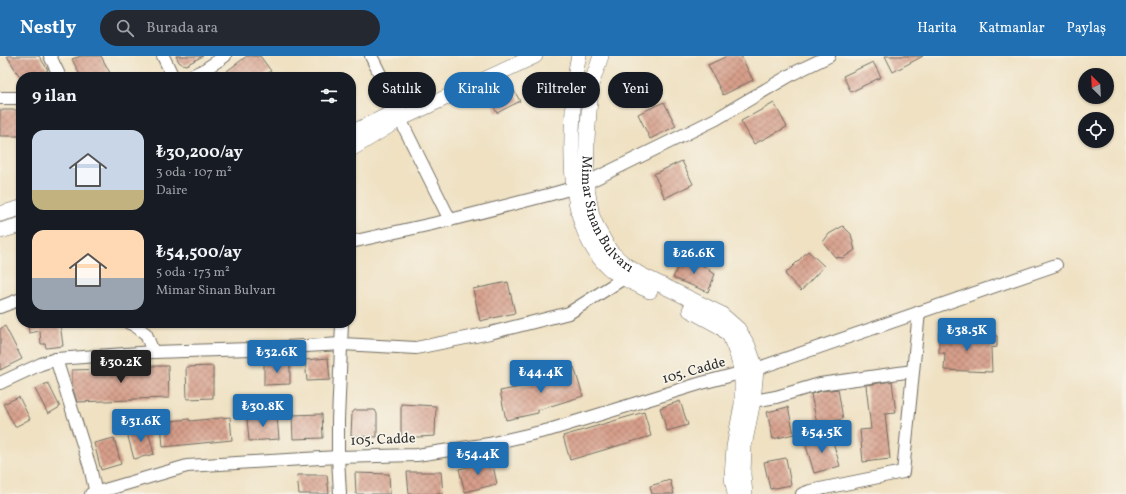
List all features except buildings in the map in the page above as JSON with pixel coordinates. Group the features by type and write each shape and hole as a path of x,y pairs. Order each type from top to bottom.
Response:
{"main road":[{"path":"356,145 399,115 512,56"},
{"path":"356,131 399,115 534,56"},
{"name":"Mimar Sinan Bulvarı","path":"579,56 576,69 571,145 580,185 598,230 610,251 624,264 639,274 721,314 738,329 748,346 756,369 753,401 744,446 743,474 745,494"},
{"name":"Mimar Sinan Bulvarı","path":"601,56 591,85 587,139 580,185 583,228 594,250 608,267 624,278 700,315 721,327 730,336 742,373 742,404 734,447 732,478 735,494"},
{"path":"0,214 16,209"},
{"path":"0,231 16,226"}],"street":[{"path":"50,56 58,72"},
{"path":"162,56 170,72"},
{"path":"200,72 225,56"},
{"path":"371,56 450,220"},
{"path":"356,241 450,220 548,195 580,185 716,119 794,74 829,56"},
{"path":"0,98 16,98"},
{"name":"105. Cadde","path":"94,494 187,466 338,456 417,455 489,444 550,430 702,383 756,369 1056,265"},
{"path":"0,383 41,364 56,359 153,352 342,344 416,348 490,333 569,313 624,278"},
{"path":"0,307 16,301"},
{"path":"802,494 810,491 903,472 919,312"},
{"path":"138,328 146,334 153,352"},
{"path":"340,494 338,420 342,328"},
{"path":"56,359 90,467 94,494"},
{"path":"753,401 776,397 820,384 913,371"}]}
